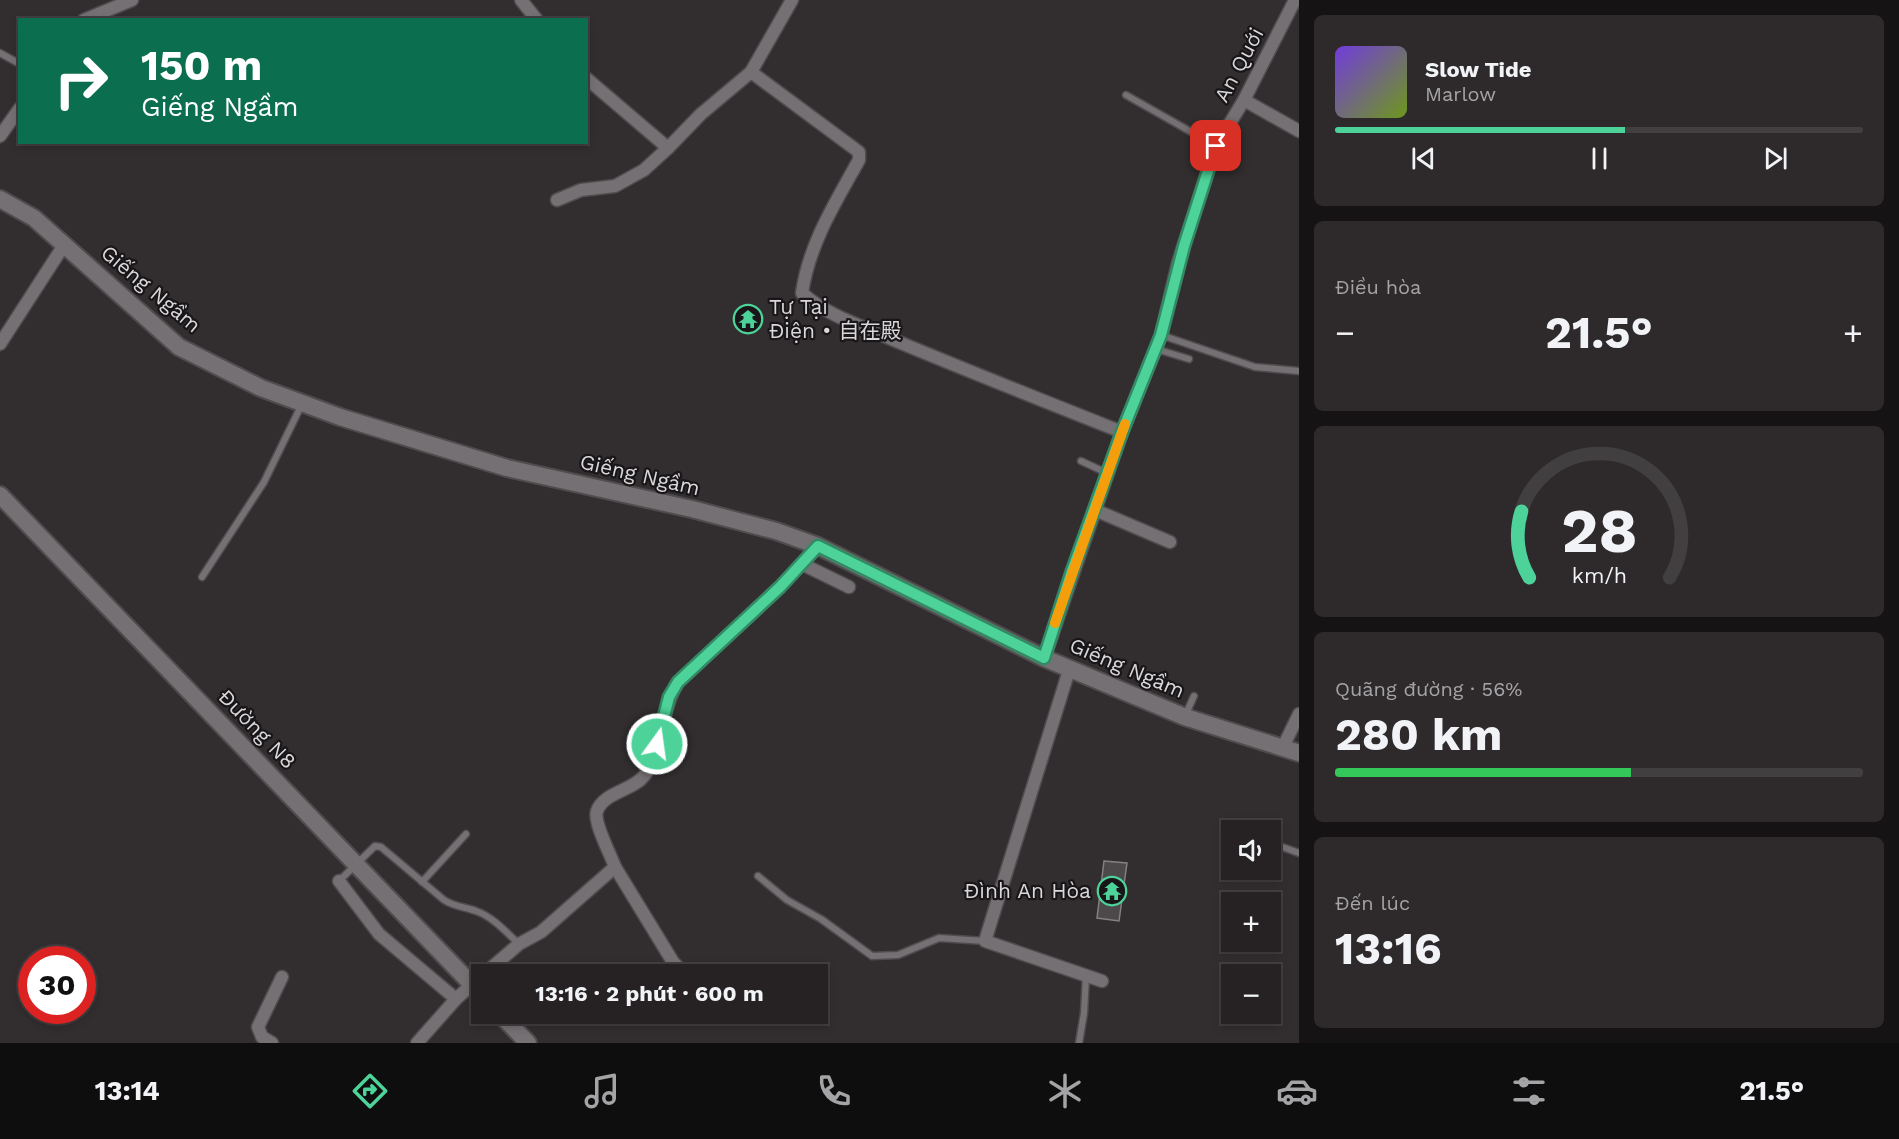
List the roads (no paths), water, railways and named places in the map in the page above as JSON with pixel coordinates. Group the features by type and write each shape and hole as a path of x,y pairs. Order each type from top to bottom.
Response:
{"street":[{"path":"89,18 132,0"},
{"path":"521,0 535,18"},
{"path":"557,200 581,190 615,186 644,170 701,114 751,72 792,0"},
{"name":"An Quới","path":"1044,658 1122,432 1161,335 1184,243 1216,146 1244,100 1295,0"},
{"path":"751,72 859,152 859,160 823,224 805,274 802,293 813,303 890,338 997,384 1122,432"},
{"path":"588,80 668,148"},
{"path":"1244,100 1299,131"},
{"path":"2,128 18,110"},
{"name":"Giếng Ngầm","path":"0,199 34,218 179,346 261,388 340,417 507,468 692,509 776,531 818,546 1044,658 1071,667 1185,717 1291,751"},
{"path":"0,345 64,245"},
{"name":"Đường N8","path":"0,495 355,863 471,974"},
{"path":"1095,510 1170,542"},
{"path":"675,964 615,867 596,819 599,807 644,776 653,761 669,697 678,682 818,546"},
{"path":"802,564 849,587"},
{"path":"1071,667 985,941 1102,981"},
{"path":"1291,751 1299,714"},
{"path":"499,964 519,944 541,932 615,867"},
{"path":"339,881 379,934 456,999"},
{"path":"272,1043 262,1037 258,1027 282,977"},
{"path":"417,1043 456,999 471,989"},
{"path":"510,1024 528,1043"}],"lane":[{"path":"0,53 18,63"},
{"path":"1126,95 1216,146"},
{"path":"1161,335 1255,367 1299,371"},
{"path":"1156,349 1189,359"},
{"path":"202,577 264,482 302,403"},
{"path":"1081,461 1108,473"},
{"path":"1185,717 1194,696"},
{"path":"422,882 466,834"},
{"path":"339,881 375,846 381,847 455,907 477,911 491,919 519,944"},
{"path":"1281,847 1299,853"},
{"path":"758,876 787,900 821,919 872,956 898,955 939,938 985,941"},
{"path":"1079,1043 1084,1013 1086,976"}],"place":[{"name":"Tự Tại Điện • 自在殿","path":"748,319"},
{"name":"Đình An Hòa","path":"1112,891"}]}
